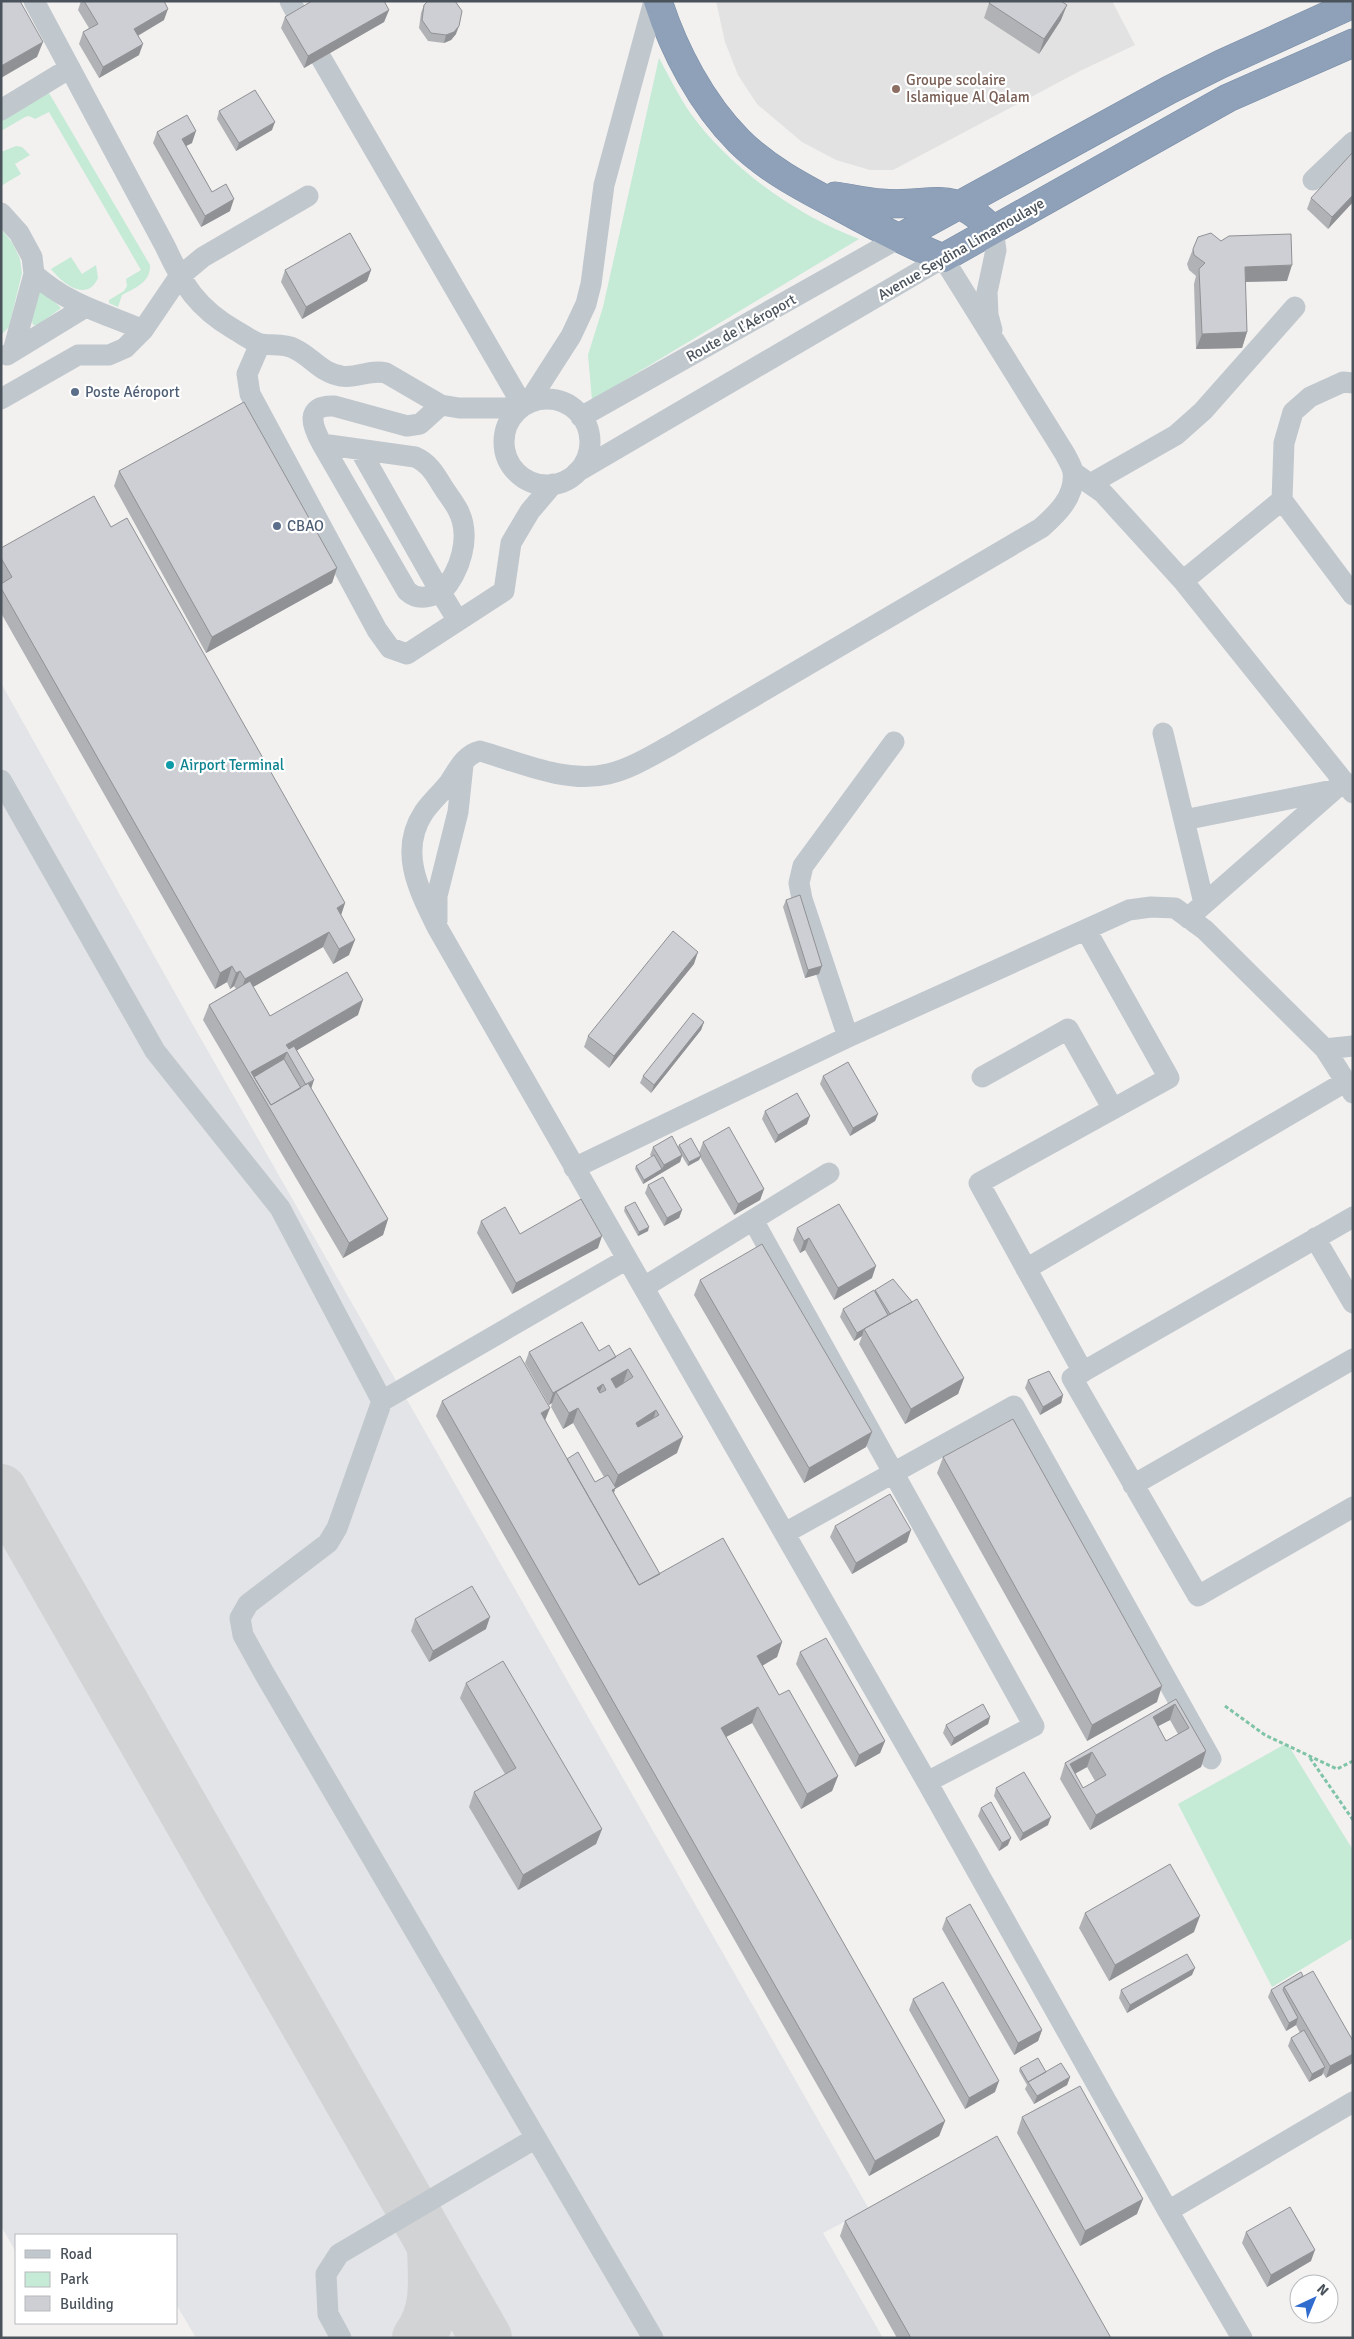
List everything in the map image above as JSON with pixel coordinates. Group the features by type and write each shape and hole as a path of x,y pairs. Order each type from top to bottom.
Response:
{"highway":[{"path":"656,1 691,75 710,106 739,141 767,165 810,191 899,238 943,258"},
{"path":"674,41 678,1"},
{"path":"899,238 1169,90 1221,64 1353,4"},
{"name":"Avenue Seydina Limamoulaye","path":"943,258 1228,98 1353,43"},
{"path":"810,191 882,204 926,201 960,204 978,215 993,230"}],"street":[{"path":"34,1 165,246 179,277 191,294 215,318 260,344 276,343 295,348 318,366 340,376 348,377 378,371 386,373 441,405 459,408 524,405 546,399 563,402 581,417 588,430 590,445 586,460 577,472 565,481 552,484 539,484 527,480 516,472 508,460 504,445 505,432 510,418 524,405 571,336 586,304 591,284 604,185 656,1"},
{"path":"321,58 524,405"},
{"path":"1,110 44,86 70,68"},
{"path":"1313,180 1353,142"},
{"path":"1,399 78,355 116,354 125,348 142,330 179,277 203,257 308,196"},
{"path":"1,213 19,234 32,257 34,274 7,355"},
{"path":"993,230 996,250 987,292 988,315 995,342"},
{"name":"Route de l'Aéroport","path":"581,417 899,238"},
{"path":"943,258 1081,478 1103,493 1184,581 1343,788"},
{"name":"Avenue Seydina Limamoulaye","path":"577,472 943,258"},
{"path":"34,274 61,296 84,308 142,330"},
{"path":"1242,2338 1168,2211 927,1782 574,1168 438,927 412,869 412,847 416,828 425,812 473,752 480,751 558,773 581,777 608,774 636,764 1041,528 1062,509 1071,489 1081,478 1176,434 1203,411 1295,307"},
{"path":"7,355 84,308"},
{"path":"260,344 247,374 250,394 364,607 390,648 407,654 504,591 511,543 530,511 552,484"},
{"path":"1353,383 1343,382 1310,397 1293,412 1284,443 1282,500 1353,595"},
{"path":"322,444 415,457 425,461 459,511 463,526 464,541 460,559 453,578 441,593 423,598 414,597 407,591 322,444 313,428 312,417 316,410 323,406 334,406 407,426 420,424 441,405"},
{"path":"360,450 458,622"},
{"path":"1184,581 1282,500"},
{"path":"1163,733 1204,903"},
{"path":"848,1037 802,899 799,882 803,866 894,742"},
{"path":"438,927 437,896 458,812 463,764"},
{"path":"1,780 155,1051 280,1208 382,1401"},
{"path":"1184,820 1343,788"},
{"path":"1188,918 1343,788"},
{"path":"574,1168 848,1037 1130,910 1151,907 1174,908 1205,930 1325,1049 1349,1088 1026,1269"},
{"path":"1082,1372 979,1183 1169,1078 1086,930"},
{"path":"982,1077 1068,1029 1113,1109"},
{"path":"1325,1049 1353,1046"},
{"path":"644,1287 829,1172"},
{"path":"1353,1217 1072,1378 1198,1596 1353,1507"},
{"path":"753,1220 1034,1726 927,1782"},
{"path":"1315,1238 1353,1303"},
{"path":"626,1258 382,1401 337,1528 328,1543 248,1604 240,1618 243,1635 653,2338"},
{"path":"1134,1485 1353,1359"},
{"path":"785,1533 1014,1406 1212,1760"},
{"path":"1168,2211 1353,2102"},
{"path":"341,2338 328,2314 326,2274 340,2254 536,2138"}],"path":[{"path":"1225,1706 1265,1735 1337,1769 1353,1761"},
{"path":"1310,1757 1353,1820"}],"shaded area":[{"name":"Groupe scolaire Islamique Al Qalam","path":"716,1 1112,1 1135,45 1080,71 893,170 870,170 836,160 802,142 757,104 738,75 725,42"},
{"path":"1,683 193,1025 869,2209 823,2233 883,2338 196,2338 178,2307 178,2234 15,2234 15,2250 1,2226"}],"green space":[{"path":"659,58 691,114 725,153 766,188 789,204 859,239 592,400 588,355 603,307"},
{"path":"49,93 150,265 150,271 145,280 122,295 118,307 109,303 109,300 124,291 127,286 126,279 141,270 49,112 35,119 29,116 25,117 1,131 1,120"},
{"path":"16,146 22,147 30,155 15,164 21,174 1,186 1,152"},
{"path":"1,228 13,244 20,259 22,273 9,327 1,335"},
{"path":"71,257 82,274 96,265 98,278 88,289 81,290 68,285 51,269"},
{"path":"43,291 61,308 38,325 33,325 32,321 38,294"},
{"path":"1287,1743 1353,1850 1353,1938 1272,1987 1178,1804"}],"building":[{"path":"1,1 20,1 43,42 1,66"},
{"path":"84,1 164,1 168,9 134,29 143,44 103,67 83,32 98,24"},
{"path":"312,1 384,1 389,10 308,56 285,17"},
{"path":"428,1 455,1 462,11 459,26 454,32 446,35 431,33 422,20 424,5"},
{"path":"990,1 1061,1 1067,5 1044,39 989,3"},
{"path":"255,90 275,122 239,143 219,111"},
{"path":"187,115 196,131 182,139 212,192 226,184 234,199 205,216 157,132"},
{"path":"1353,152 1353,195 1332,217 1311,198"},
{"path":"350,233 371,270 306,307 285,270"},
{"path":"1211,233 1221,241 1229,236 1291,234 1292,265 1245,267 1247,332 1202,334 1199,269 1205,263 1194,255 1193,249 1198,237"},
{"path":"244,402 337,568 212,637 119,471"},
{"name":"Airport Terminal","path":"94,496 111,527 127,518 345,903 337,908 355,940 339,949 329,932 245,979 240,971 236,973 232,966 220,973 1,588 1,584 12,577 1,558 1,548"},
{"path":"800,895 822,966 808,970 786,900"},
{"path":"673,931 698,952 614,1056 588,1036"},
{"path":"347,972 363,1000 286,1045 289,1049 294,1046 314,1080 308,1083 388,1219 349,1243 209,1005 250,981 270,1016","holes":["287,1052 306,1084 271,1105 251,1072"]},
{"path":"693,1013 704,1022 654,1085 643,1076"},
{"path":"284,1059 301,1088 271,1105 254,1077"},
{"path":"848,1062 878,1114 853,1128 823,1076"},
{"path":"797,1093 810,1116 778,1135 765,1111"},
{"path":"729,1127 764,1189 738,1204 703,1142"},
{"path":"672,1136 682,1155 664,1165 653,1147"},
{"path":"691,1138 701,1156 689,1162 679,1145"},
{"path":"654,1155 662,1169 644,1180 636,1166"},
{"path":"663,1177 682,1210 667,1218 648,1185"},
{"path":"581,1199 602,1236 516,1283 481,1221 505,1207 520,1234"},
{"path":"635,1202 649,1227 639,1232 625,1207"},
{"path":"839,1204 876,1266 838,1288 809,1238 804,1241 797,1228"},
{"path":"762,1244 872,1432 809,1468 700,1280"},
{"path":"893,1279 912,1302 890,1314 875,1290"},
{"path":"874,1290 888,1315 857,1333 843,1309"},
{"path":"917,1299 964,1378 911,1409 864,1329"},
{"path":"582,1322 599,1351 609,1345 616,1357 553,1393 529,1352"},
{"path":"630,1348 683,1437 618,1475 578,1408 569,1413 556,1392","holes":["628,1369 633,1377 616,1388 611,1379","603,1384 606,1390 600,1393 597,1388","656,1410 659,1415 638,1427 636,1423"]},
{"path":"520,1356 550,1408 541,1413 639,1585 723,1538 782,1642 757,1656 779,1695 789,1690 838,1776 807,1794 758,1707 721,1728 945,2121 875,2161 442,1401"},
{"path":"1049,1371 1063,1395 1043,1407 1028,1380"},
{"path":"1013,1419 1162,1686 1092,1725 943,1457"},
{"path":"578,1452 595,1482 608,1475 616,1488 612,1490 660,1574 639,1585 567,1459"},
{"path":"890,1494 911,1530 856,1563 835,1526"},
{"path":"472,1586 490,1617 433,1651 415,1619"},
{"path":"826,1638 885,1741 859,1755 800,1652"},
{"path":"503,1661 602,1829 523,1875 474,1792 516,1768 466,1683"},
{"path":"1176,1699 1206,1751 1096,1815 1065,1763","holes":["1175,1704 1189,1728 1166,1741 1153,1717","1092,1752 1106,1775 1083,1788 1070,1764"]},
{"path":"983,1704 990,1717 954,1738 946,1725"},
{"path":"1024,1772 1051,1817 1023,1833 996,1788"},
{"path":"991,1802 1011,1838 1002,1843 981,1808"},
{"path":"1170,1864 1200,1916 1115,1965 1085,1913"},
{"path":"970,1904 1042,2030 1018,2043 946,1918"},
{"path":"1187,1954 1195,1968 1130,2005 1121,1990"},
{"path":"1313,1971 1353,2041 1353,2054 1330,2066 1284,1987"},
{"path":"1301,1972 1303,1976 1284,1987 1283,1990 1298,2018 1289,2023 1271,1990"},
{"path":"943,1982 999,2081 969,2098 913,1999"},
{"path":"1304,2030 1325,2067 1312,2074 1291,2038"},
{"path":"1038,2058 1046,2072 1028,2082 1020,2068"},
{"path":"1061,2063 1070,2077 1037,2096 1028,2082"},
{"path":"1080,2086 1143,2199 1085,2231 1022,2117"},
{"path":"997,2136 1111,2338 911,2338 845,2221"},
{"path":"1290,2207 1315,2250 1271,2275 1246,2232"}],"taxiway":[{"path":"1,1490 486,2338"},
{"path":"418,2338 429,2317 432,2306 434,2283 433,2248"}],"place":[{"name":"Groupe scolaire Islamique Al Qalam","path":"896,89"},
{"name":"Poste Aéroport","path":"75,392"},
{"name":"CBAO","path":"277,526"},
{"name":"Airport Terminal","path":"170,765"}]}
